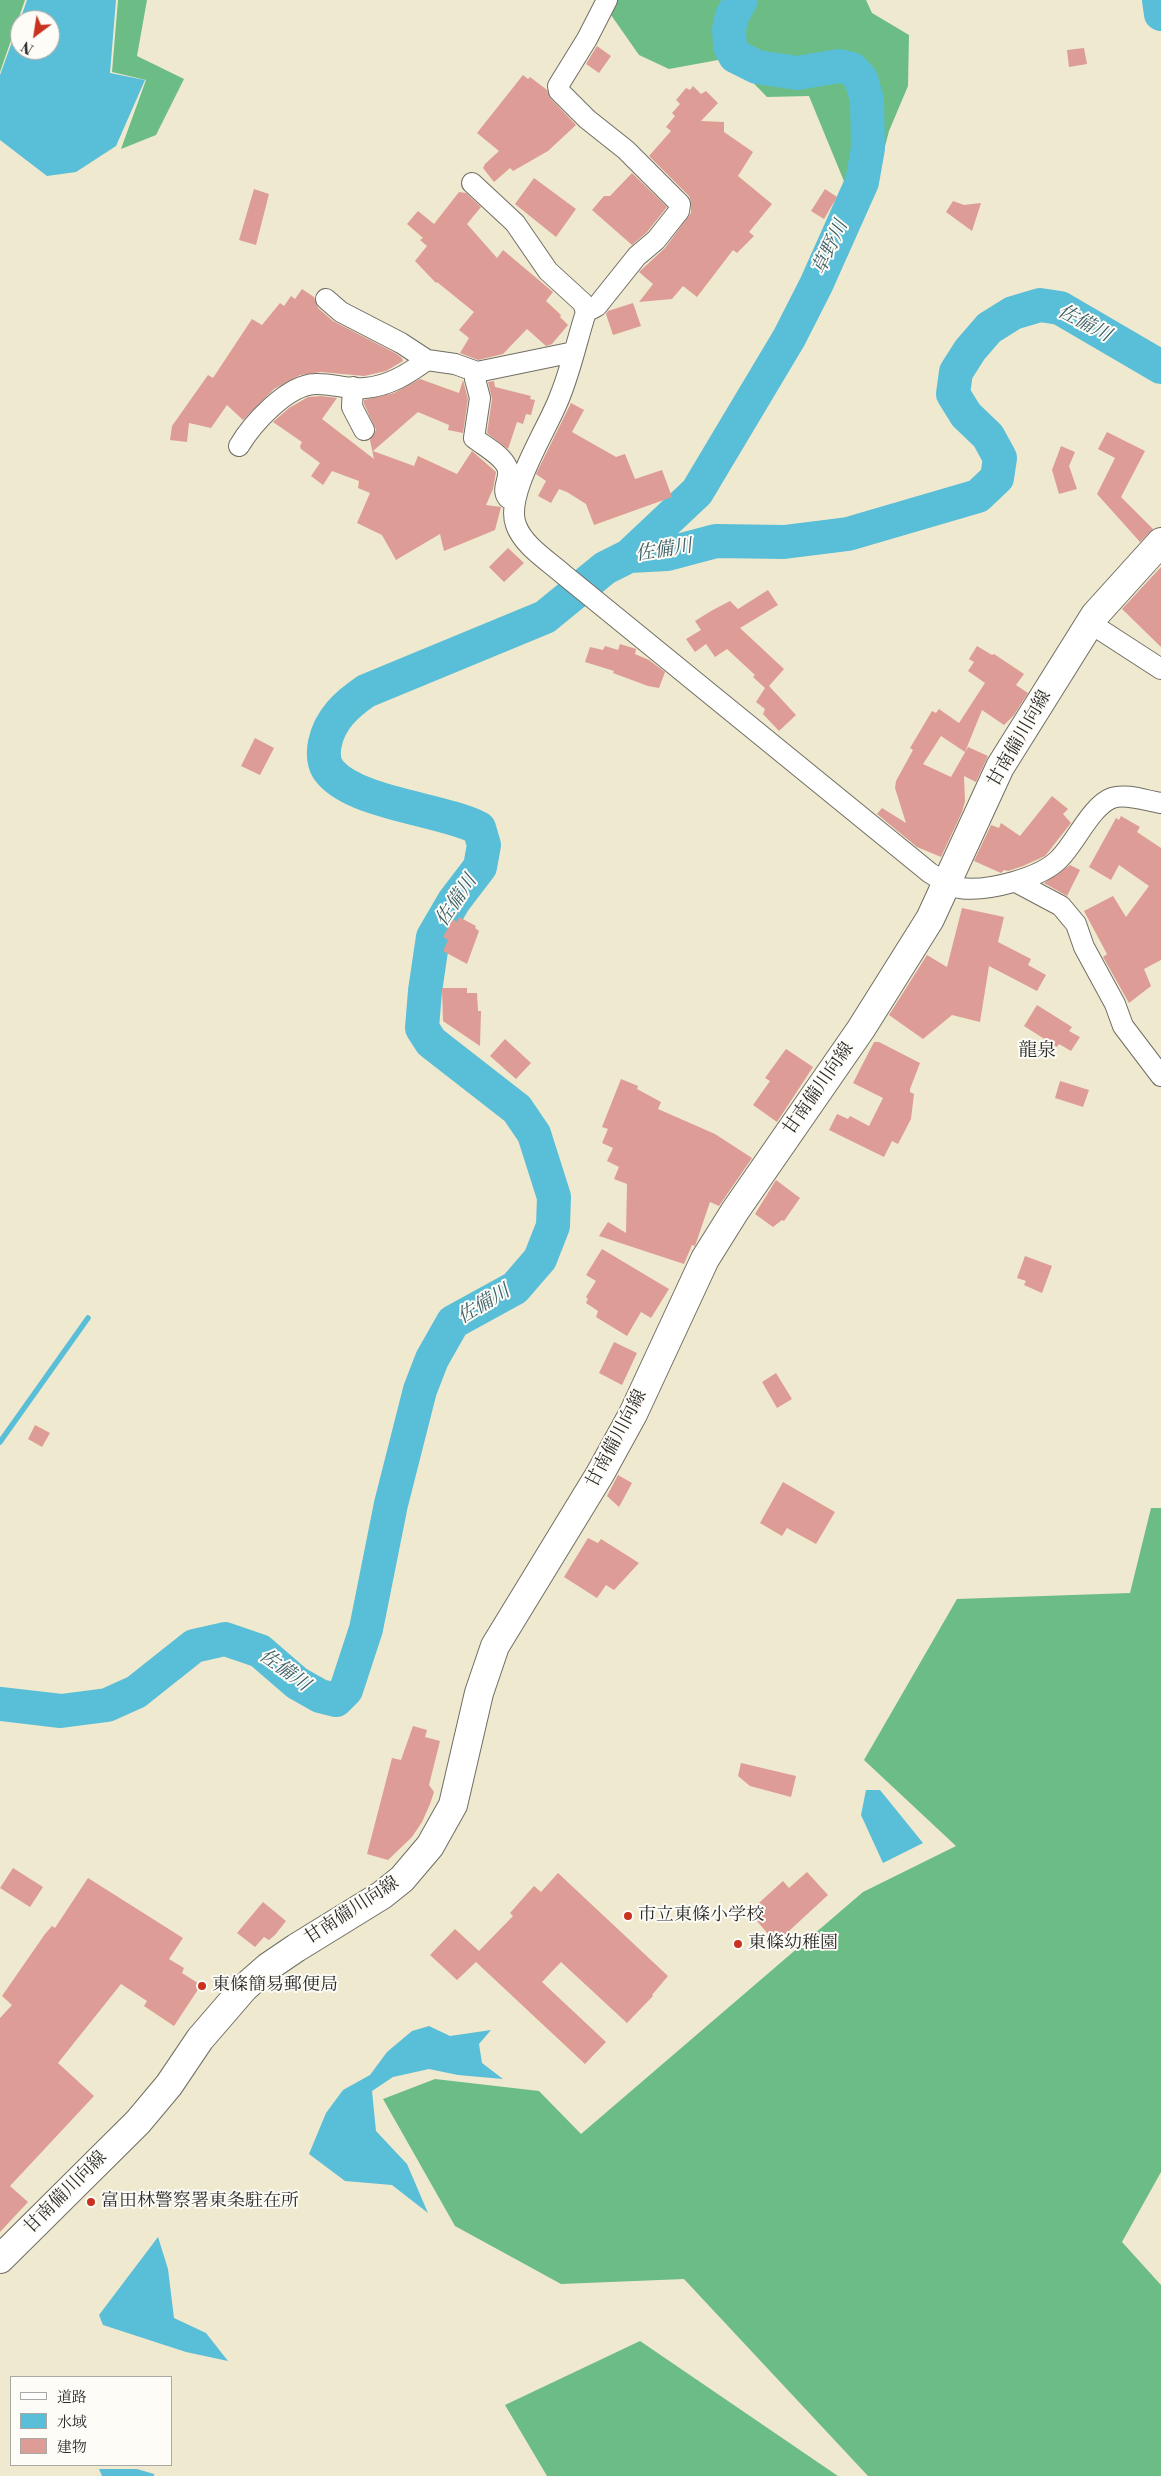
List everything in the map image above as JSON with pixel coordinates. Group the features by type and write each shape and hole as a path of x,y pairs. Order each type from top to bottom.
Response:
{"main road":[{"name":"甘南備川向線","path":"0,2259 138,2122 169,2084 200,2039 244,1988 268,1967 296,1948 382,1895 408,1873 430,1846 453,1805 479,1693 495,1646 600,1474 632,1414 705,1259 735,1211 898,972 930,919 948,884 1000,767 1090,623 1107,599 1161,542"}],"street":[{"path":"586,312 597,306 637,256 656,240 679,211 680,204 626,150 587,119 559,91 558,86 587,39 607,0"},
{"path":"472,183 515,223 548,271 583,303 586,312 561,396 518,486 515,505 515,523 523,538 563,574 922,867 948,884 960,888 972,888 1016,882 1051,866 1061,858 1096,811 1112,798 1126,797 1161,803"},
{"path":"326,300 341,312 401,342 427,360 455,364 476,372 574,352"},
{"path":"239,446 246,434 290,392 312,384 362,388 388,383 404,377 427,360"},
{"path":"476,372 475,379 480,398 474,438 504,461 509,473 505,487 506,496 515,505"},
{"path":"353,387 352,407 364,430"},
{"path":"1090,623 1161,670"},
{"path":"1016,882 1061,906 1076,924 1084,947 1115,1004 1123,1026 1161,1076"}],"green space":[{"path":"0,0 25,0 22,10 10,10 10,43 0,72"},
{"path":"118,0 147,0 137,56 184,79 156,135 121,149 146,80 112,72"},
{"path":"617,0 866,0 872,13 909,35 908,86 889,131 870,204 843,211 848,191 809,96 767,97 729,58 669,69 639,55 611,15"},
{"path":"1151,1508 1161,1508 1161,2172 1122,2242 1161,2285 1161,2476 868,2476 684,2279 561,2284 455,2226 383,2099 435,2079 539,2091 581,2134 863,1892 956,1846 864,1760 957,1599 1130,1593"},
{"path":"640,2341 838,2476 547,2476 505,2405"}],"water":[{"path":"27,0 116,0 110,73 145,80 116,146 76,172 47,176 0,140 0,75 10,47 10,60 60,60 60,10 23,10"},
{"path":"866,1790 880,1790 923,1843 883,1863 861,1815"},
{"path":"429,2026 450,2036 491,2030 479,2044 482,2063 503,2079 458,2075 429,2069 393,2077 372,2091 376,2131 407,2164 428,2213 392,2185 345,2181 309,2154 326,2113 343,2090 370,2075 387,2052 412,2031"},
{"path":"158,2237 168,2269 174,2318 206,2333 228,2361 186,2352 103,2325 99,2315"},
{"path":"99,2469 137,2469 154,2474 154,2476 102,2476"}],"building":[{"path":"597,46 611,56 599,73 586,64"},
{"path":"1084,48 1087,64 1069,67 1067,50"},
{"path":"523,75 528,79 530,77 547,90 551,99 576,125 548,151 513,171 510,168 494,182 483,168 499,151 477,133"},
{"path":"693,86 701,94 706,91 718,103 701,121 724,122 724,132 753,152 738,176 772,204 749,232 754,236 737,253 733,250 697,297 683,286 672,299 639,302 653,284 639,272 665,248 691,213 689,196 649,156 671,131 666,127 675,116 672,113 680,104 676,100 686,88 690,90"},
{"path":"632,173 667,207 647,232 632,245 592,210 604,196 610,196"},
{"path":"534,178 576,209 556,237 515,204"},
{"path":"254,189 269,194 256,245 239,240"},
{"path":"825,189 837,197 824,219 811,211"},
{"path":"459,192 466,193 481,207 467,224 497,258 503,250 553,292 546,301 561,315 560,317 568,325 552,344 546,346 527,329 503,354 478,360 460,353 469,338 459,330 474,312 436,283 415,261 427,246 420,240 423,238 407,224 418,211 434,224"},
{"path":"953,201 964,205 981,203 972,231 946,212"},
{"path":"302,289 314,297 318,308 333,321 395,353 403,361 386,371 364,376 321,372 300,375 274,389 243,420 227,405 211,428 189,423 187,442 170,440 172,426 208,375 213,378 252,319 262,325 280,303 284,306 291,296 295,299"},
{"path":"633,303 641,326 613,335 606,314 608,311"},
{"path":"420,379 459,393 463,380 468,399 463,433 448,430 449,425 418,412 373,451 414,466 418,456 457,474 472,451 496,472 493,489 486,505 501,507 495,530 444,551 440,534 396,560 382,535 357,523 370,493 358,488 359,481 332,471 323,485 311,476 320,463 301,449 302,442 273,422 289,408 308,397 337,398 322,419 374,459 370,440 376,430 364,400 394,393"},
{"path":"494,381 495,387 531,396 530,399 535,400 531,415 526,414 523,424 517,422 508,449 487,433 492,399 488,382"},
{"path":"571,403 584,410 572,432 616,457 625,454 635,479 662,470 672,497 594,525 586,504 567,492 559,489 551,503 538,496 546,481 536,474"},
{"path":"1107,432 1145,451 1121,497 1153,529 1140,542 1097,494 1115,458 1098,449"},
{"path":"1061,446 1075,452 1069,466 1077,489 1059,494 1052,470"},
{"path":"508,548 524,563 504,582 489,567"},
{"path":"1161,567 1161,647 1122,609"},
{"path":"768,590 778,605 740,628 784,669 769,686 796,715 779,731 763,714 765,709 756,702 765,688 753,677 755,675 727,649 715,657 706,644 695,652 686,639 701,630 695,621 711,611 730,601 738,609"},
{"path":"620,644 636,649 635,654 649,660 665,672 659,688 648,686 613,673 614,671 585,662 590,647 603,650 605,646 618,650"},
{"path":"977,646 992,655 994,654 1024,674 1016,685 1028,693 1014,715 1004,725 982,710 965,752 941,736 923,764 951,777 968,747 988,756 976,782 964,776 965,801 962,812 941,857 917,847 877,814 882,808 906,823 895,788 896,781 913,750 910,748 932,711 936,713 939,709 959,723 985,683 968,671 974,662 969,659"},
{"path":"255,738 274,748 260,775 241,766"},
{"path":"1052,796 1068,809 1063,814 1071,823 1045,856 1023,866 1008,871 1004,870 1001,873 974,861 991,825 999,828 1001,823 1020,836"},
{"path":"1121,816 1140,827 1137,832 1161,848 1161,960 1144,969 1151,986 1129,1003 1103,957 1107,954 1084,911 1113,896 1126,917 1149,886 1119,865 1111,880 1089,867 1116,818 1119,820"},
{"path":"1070,865 1080,870 1067,896 1044,883"},
{"path":"962,908 1004,917 998,942 1031,959 1028,965 1046,975 1037,991 989,966 980,1022 952,1015 923,1039 889,1015 927,955 947,967"},
{"path":"459,917 476,926 475,928 479,931 467,964 443,951 448,940 443,937 453,919 457,922"},
{"path":"442,988 467,988 467,993 477,993 478,1011 481,1011 480,1046 443,1021"},
{"path":"1037,1005 1072,1027 1069,1031 1080,1037 1071,1051 1059,1044 1057,1047 1024,1026"},
{"path":"505,1039 531,1063 516,1079 490,1056"},
{"path":"874,1042 879,1042 920,1063 910,1089 910,1092 914,1094 911,1119 898,1144 892,1141 884,1157 829,1130 837,1114 848,1119 850,1116 869,1126 883,1098 853,1083"},
{"path":"786,1049 813,1067 777,1122 753,1105 770,1081 765,1078"},
{"path":"621,1079 638,1086 637,1089 661,1102 658,1109 715,1134 752,1158 719,1206 710,1202 695,1246 692,1245 684,1264 599,1236 608,1222 626,1233 627,1184 614,1179 619,1167 607,1161 613,1148 602,1143 608,1129 602,1127"},
{"path":"1060,1081 1089,1090 1083,1107 1055,1098"},
{"path":"776,1180 800,1198 784,1221 782,1220 773,1227 755,1214"},
{"path":"602,1249 669,1289 651,1318 641,1312 627,1336 596,1317 598,1311 586,1303 588,1299 586,1297 596,1281 586,1275"},
{"path":"1025,1256 1052,1266 1042,1293 1024,1285 1026,1281 1017,1278"},
{"path":"614,1342 637,1353 622,1385 599,1373"},
{"path":"776,1373 792,1399 777,1408 762,1382"},
{"path":"35,1425 50,1433 42,1447 28,1439"},
{"path":"618,1475 632,1483 619,1507 607,1496"},
{"path":"783,1482 835,1512 816,1544 787,1528 782,1536 760,1523"},
{"path":"588,1538 598,1543 601,1539 639,1563 614,1590 606,1585 597,1598 564,1577"},
{"path":"413,1726 427,1730 425,1737 440,1741 429,1785 434,1792 422,1822 412,1837 388,1860 367,1854 392,1758 401,1760"},
{"path":"741,1763 796,1776 791,1797 750,1786 738,1776"},
{"path":"13,1868 43,1887 30,1907 0,1888"},
{"path":"807,1872 828,1895 776,1943 749,1912 783,1881 789,1888"},
{"path":"558,1873 668,1976 653,1996 627,2023 561,1962 542,1982 606,2042 585,2064 476,1962 457,1980 430,1955 455,1929 479,1951 513,1916 510,1913 534,1886 541,1892"},
{"path":"88,1878 183,1938 169,1959 184,1968 182,1973 201,1985 174,2026 144,2006 147,2001 121,1984 58,2063 94,2096 10,2186 28,2202 0,2232 0,2018 12,2005 2,1996 45,1934 52,1926 55,1928"},
{"path":"263,1902 286,1921 275,1935 269,1940 264,1937 255,1947 237,1933"}],"waterway":[{"name":"草野川","path":"629,556 697,492 789,338 816,285 862,182 868,148 867,100 861,79 852,69 839,66 797,73 757,67 735,56 730,46 729,30 732,16 741,0"},
{"name":"佐備川","path":"1159,0 1161,14"},
{"name":"佐備川","path":"0,1704 61,1711 107,1705 136,1692 194,1646 225,1639 260,1651 297,1683 320,1696 336,1700 346,1690 366,1629 391,1504 420,1390 432,1359 453,1322 515,1288 540,1259 553,1226 554,1197 534,1134 517,1109 431,1042 422,1028 433,937 454,901 480,867 484,845 479,828 463,821 379,799 359,792 343,783 328,769 324,754 327,734 340,713 366,691 545,617 605,568 629,556 667,554 716,541 784,542 848,534 978,496 997,478 1000,458 988,436 966,415 953,394 956,372 970,350 989,328 1013,313 1040,305 1060,308 1161,367"},
{"path":"0,1442 88,1318"}],"place":[{"name":"市立東條小学校","path":"628,1916"},
{"name":"東條幼稚園","path":"738,1944"},
{"name":"東條簡易郵便局","path":"202,1986"},
{"name":"富田林警察署東条駐在所","path":"91,2202"}],"district":[{"name":"龍泉","path":"1037,1051"}]}
